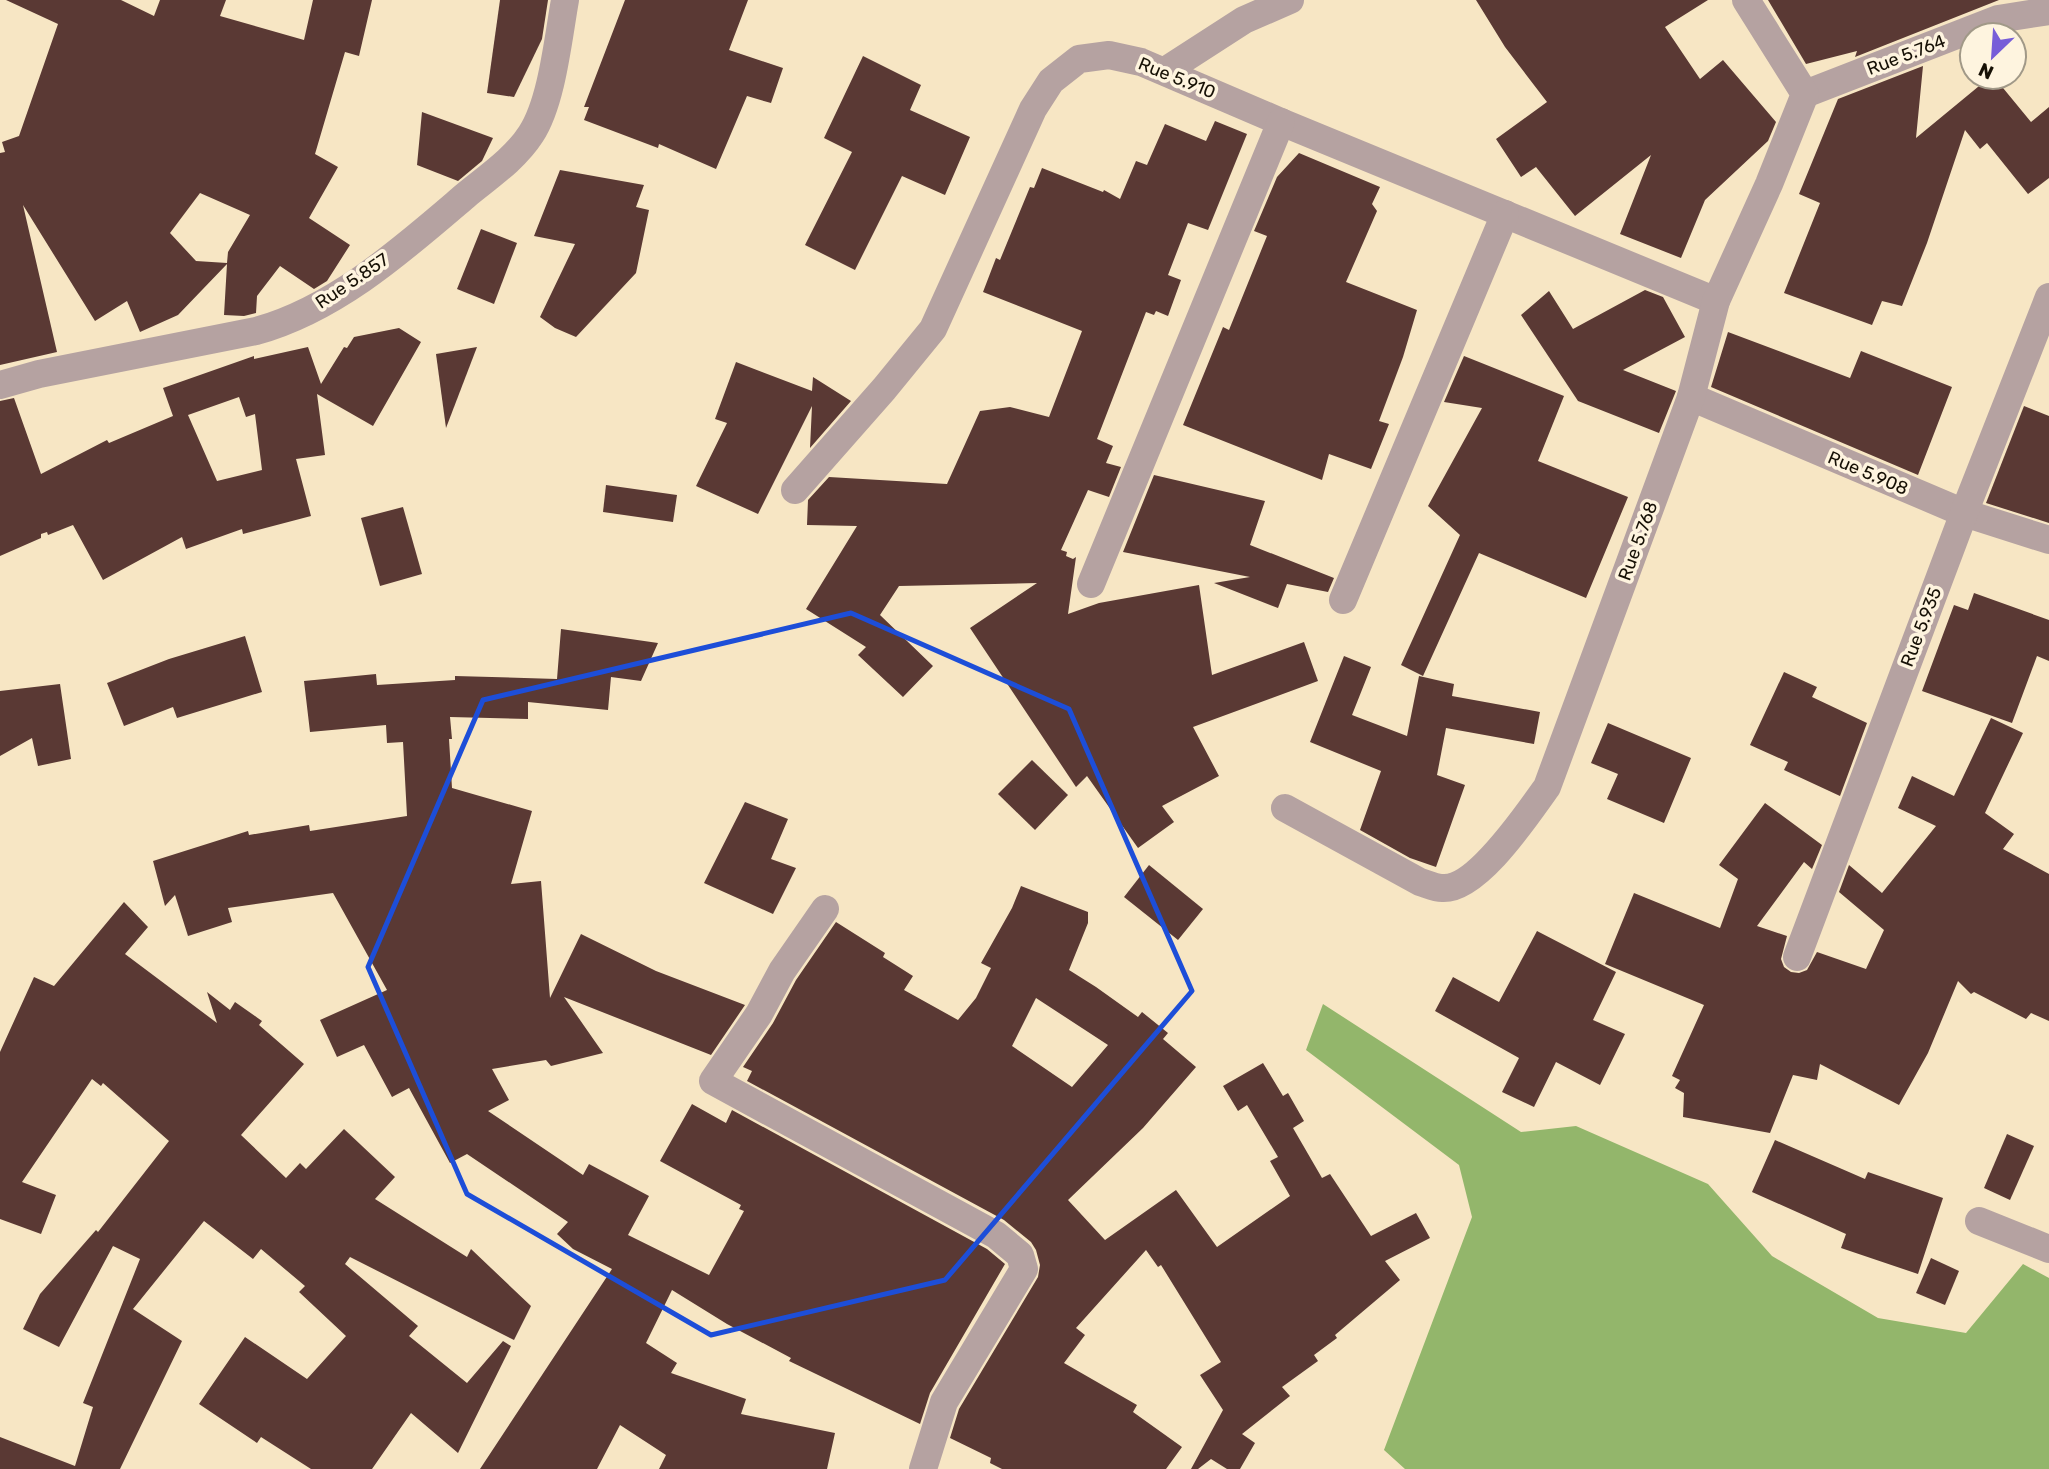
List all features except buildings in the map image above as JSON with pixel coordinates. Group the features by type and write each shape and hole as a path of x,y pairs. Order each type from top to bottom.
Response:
{"street":[{"name":"Rue 5.857","path":"0,385 39,374 284,324 348,288 423,232 513,156 531,134 543,110 565,0"},
{"path":"1165,71 1244,20 1290,0"},
{"path":"1746,0 1805,94"},
{"name":"Rue 5.764","path":"1805,94 1998,19 2049,11"},
{"name":"Rue 5.910","path":"795,490 933,329 1033,109 1051,81 1079,59 1109,55 1165,71 1281,122 1716,301"},
{"name":"Rue 5.768","path":"1285,808 1420,882 1443,889 1468,879 1509,839 1547,787 1691,397 1716,301 1769,184 1805,94"},
{"path":"1091,584 1281,122"},
{"path":"1343,600 1504,214"},
{"name":"Rue 5.935","path":"1797,957 1964,513 2049,297"},
{"name":"Rue 5.908","path":"1691,397 1964,513 2049,540"},
{"path":"825,909 782,971 759,1014 713,1081 996,1235 1020,1255 1024,1269 944,1402 923,1469"},
{"path":"1979,1220 2049,1249"}],"highlighted area":[{"path":"851,613 1069,709 1192,991 945,1280 711,1335 467,1194 368,967 483,700"}],"green space":[{"path":"1323,1004 1521,1132 1576,1126 1708,1184 1772,1256 1878,1318 1966,1333 2023,1264 2049,1278 2049,1469 1405,1469 1384,1450 1472,1217 1459,1165 1306,1050"}]}
